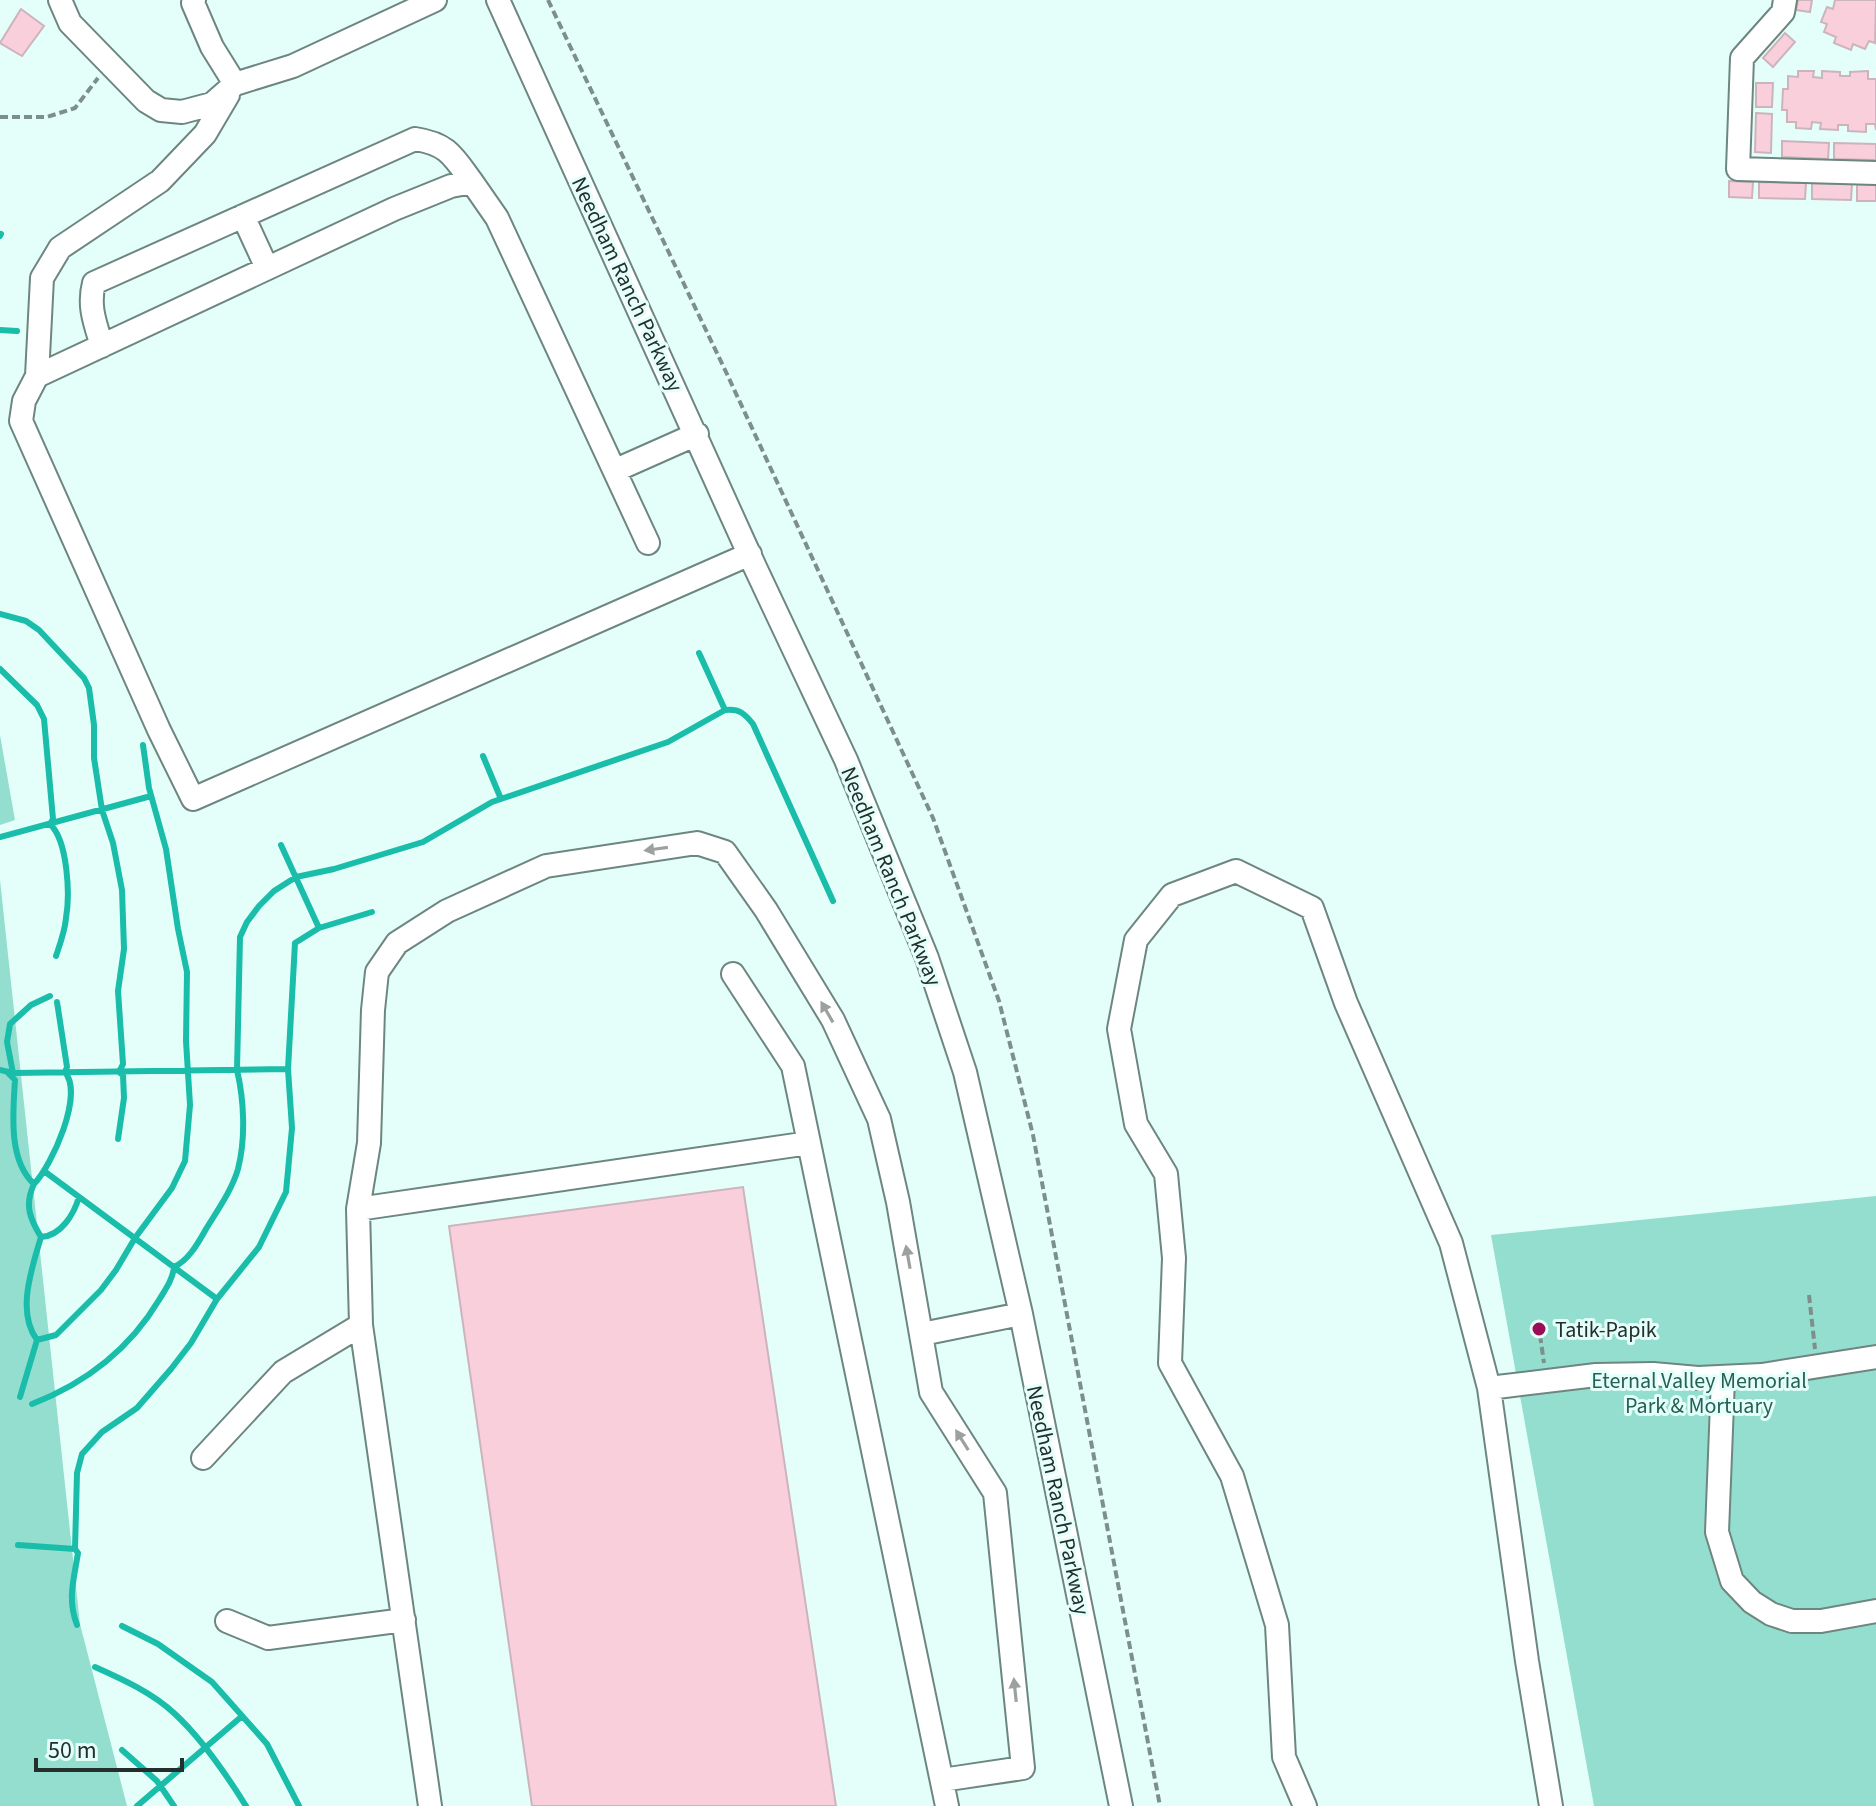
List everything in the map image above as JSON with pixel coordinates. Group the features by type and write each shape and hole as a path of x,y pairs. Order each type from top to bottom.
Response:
{"street":[{"path":"60,0 70,23 146,101 161,110 182,112 212,104 235,84 293,66 435,0"},
{"path":"194,0 212,47 235,84"},
{"name":"Needham Ranch Parkway","path":"498,0 846,760 927,958 965,1072 1021,1314 1121,1806"},
{"path":"1785,0 1783,12 1742,58 1738,169 1876,173"},
{"path":"235,84 205,134 160,181 60,248 42,278 37,376 24,401 21,421 193,799 750,554"},
{"path":"102,346 92,315 94,283 415,139 435,142 451,153 497,218 648,543"},
{"path":"37,376 394,209 451,186 472,182"},
{"path":"243,216 267,268"},
{"path":"616,470 697,434"},
{"path":"430,1806 361,1325 358,1209 369,1143 377,972 397,943 447,911 546,866 697,843 725,852 766,910 833,1020 879,1119 898,1202 931,1392 995,1493 1023,1768 942,1780"},
{"path":"1305,1806 1284,1757 1277,1625 1232,1476 1170,1363 1174,1258 1166,1174 1136,1124 1119,1029 1136,940 1172,895 1236,871 1312,908 1346,1003 1451,1243 1489,1388 1527,1661 1551,1806"},
{"path":"733,974 793,1066 947,1806"},
{"path":"358,1209 809,1143"},
{"path":"922,1334 1021,1314"},
{"path":"203,1458 283,1372 361,1325"},
{"path":"1489,1388 1596,1375 1723,1378 1876,1357"},
{"path":"1723,1378 1717,1532 1732,1581 1752,1602 1771,1614 1792,1621 1821,1621 1876,1611"},
{"path":"227,1621 268,1638 404,1620"}],"path":[{"path":"0,117 47,117 75,108 109,63"},
{"path":"1809,1295 1816,1367"},
{"path":"1540,1335 1546,1381"}],"green space":[{"path":"0,735 15,820 0,825"},
{"path":"0,880 80,1624 127,1806 0,1806"},
{"name":"Eternal Valley Memorial Park & Mortuary","path":"1876,1196 1876,1806 1594,1806 1491,1235"}],"building":[{"path":"1798,0 1812,0 1810,12 1796,10"},
{"path":"1835,0 1876,0 1875,43 1869,41 1865,49 1853,44 1851,50 1834,43 1836,37 1824,32 1827,24 1821,22 1827,7 1833,9"},
{"path":"21,9 44,26 22,56 0,43"},
{"path":"1785,33 1795,42 1773,67 1763,58"},
{"path":"1798,71 1814,71 1813,77 1822,78 1822,71 1850,76 1850,72 1868,71 1868,79 1876,79 1876,130 1875,124 1866,124 1866,132 1848,131 1848,125 1838,125 1838,130 1820,129 1821,123 1812,122 1811,129 1796,128 1796,122 1787,122 1787,110 1782,110 1783,89 1788,89 1788,76 1798,77"},
{"path":"1756,83 1773,83 1772,107 1756,107"},
{"path":"1756,113 1772,114 1771,153 1755,152"},
{"path":"1782,141 1829,143 1828,159 1782,157"},
{"path":"1834,143 1876,144 1876,160 1834,159"},
{"path":"1729,181 1753,182 1752,198 1729,197"},
{"path":"1759,182 1806,183 1805,199 1759,198"},
{"path":"1812,183 1852,184 1851,200 1812,199"},
{"path":"1857,184 1876,185 1876,201 1857,201"},
{"path":"743,1187 836,1806 532,1806 449,1226"}],"waterway":[{"path":"0,330 17,331"},
{"path":"0,614 26,621 39,630 84,678 89,688 94,758 102,810 113,843 122,890 124,949 118,991 123,1064 119,1072 123,1075 124,1098 118,1139"},
{"path":"699,653 725,710"},
{"path":"0,669 37,705 44,719 53,819 50,824 61,843 67,883 65,923 56,956"},
{"path":"32,1404 88,1375 134,1334 166,1288 174,1267 193,1251 228,1192 238,1169 243,1132 243,1106 237,1070 240,937 259,906 274,891 296,877 423,842 492,802 668,742 725,710 734,710 741,712 753,724 833,901"},
{"path":"37,1340 56,1335 101,1290 172,1188 185,1161 190,1105 186,1041 187,972 166,849 149,788 143,745"},
{"path":"483,756 501,799"},
{"path":"0,837 151,796"},
{"path":"281,845 319,928"},
{"path":"77,1625 72,1598 78,1553 75,1549 77,1473 82,1454 102,1432 137,1408 171,1369 191,1343 217,1299 259,1247 286,1192 292,1128 288,1069 295,943 319,928 372,912"},
{"path":"13,1073 7,1042 10,1024 31,1005 50,996"},
{"path":"34,1184 57,1146 71,1097 57,1002"},
{"path":"0,1070 13,1073 288,1069"},
{"path":"8,1073 15,1080 13,1121 16,1149 26,1174 34,1184 29,1199 30,1212 41,1237 30,1276 27,1303 31,1329 37,1340 20,1397"},
{"path":"44,1171 217,1299"},
{"path":"41,1237 55,1233 66,1223 79,1197"},
{"path":"18,1545 75,1549"},
{"path":"122,1626 158,1644 212,1682 267,1744 299,1806"},
{"path":"95,1667 147,1693 175,1714 213,1757 246,1806"},
{"path":"137,1806 241,1717"},
{"path":"122,1750 157,1781 174,1806"}],"place":[{"name":"Tatik-Papik","path":"1539,1329"}]}
